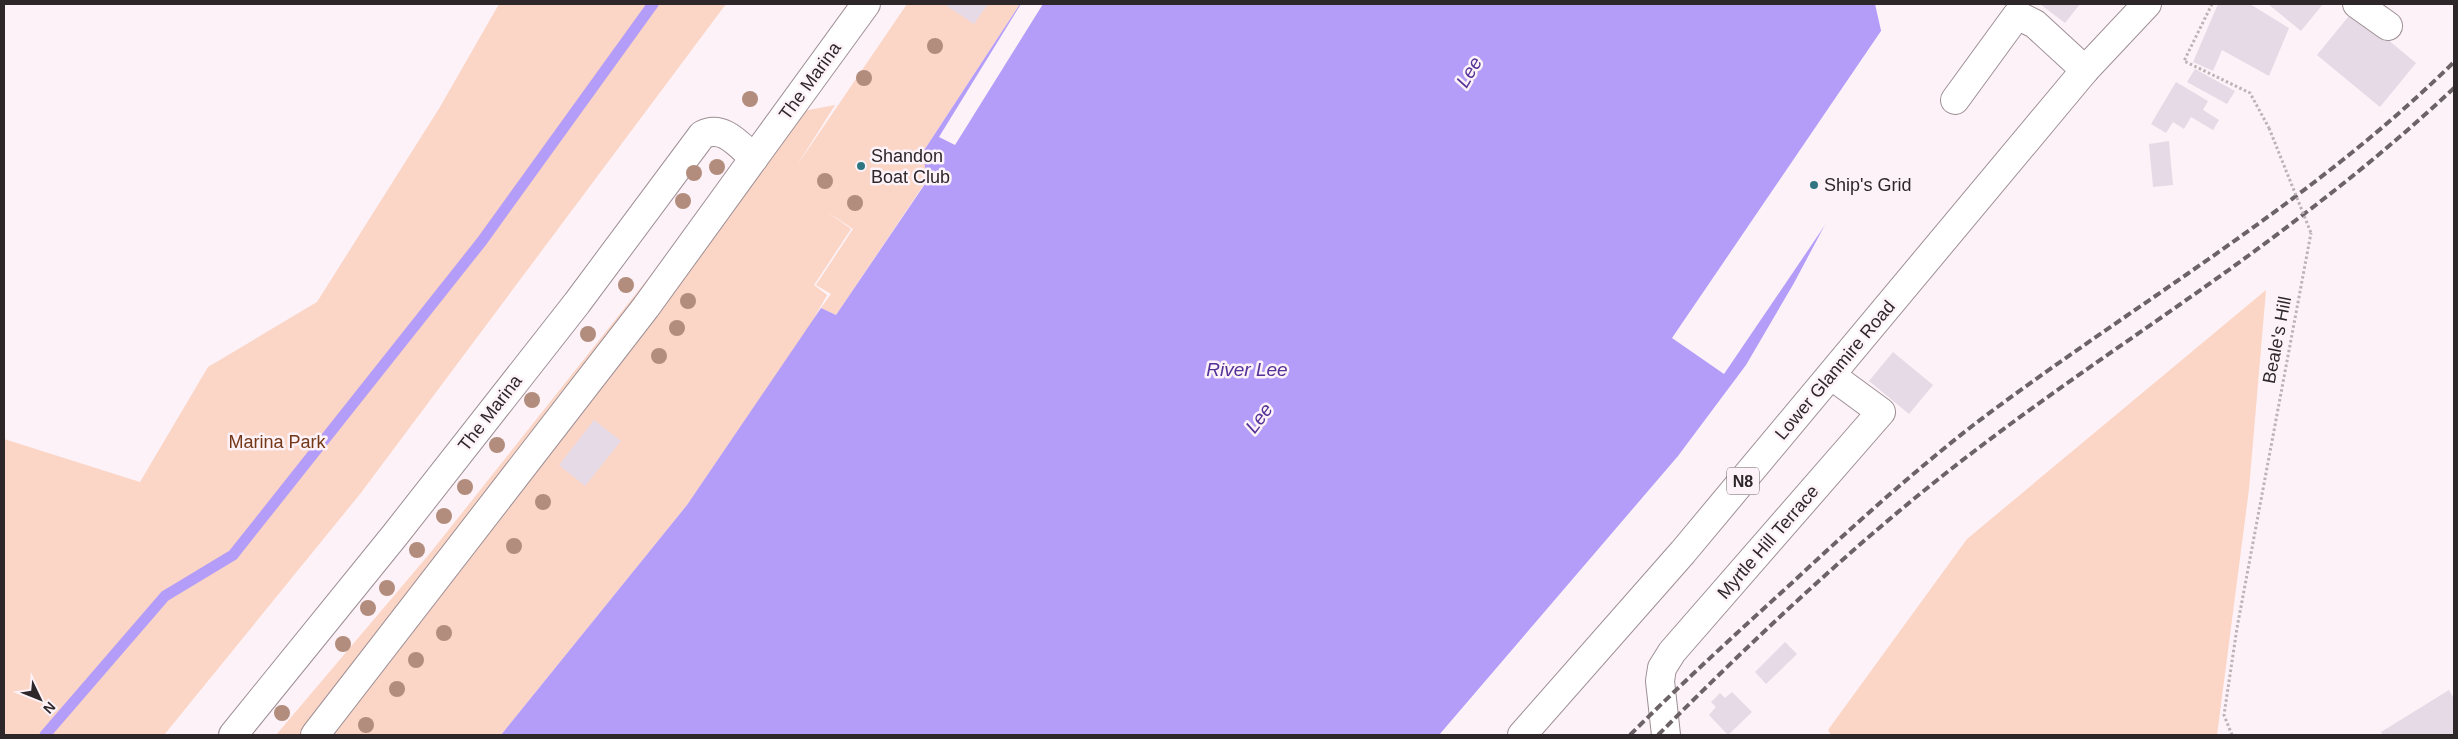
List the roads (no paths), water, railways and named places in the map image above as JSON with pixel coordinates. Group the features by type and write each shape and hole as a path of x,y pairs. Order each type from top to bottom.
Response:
{"main road":[{"name":"The Marina","path":"315,735 646,307 866,4"},
{"name":"Lower Glanmire Road","path":"1522,735 1683,552 1832,376 2085,70 2147,4"},
{"path":"2357,4 2388,26"},
{"path":"1955,100 2016,15 2035,24 2085,70"},
{"name":"The Marina","path":"232,735 577,303 702,135 710,131 721,131 754,158"},
{"name":"Myrtle Hill Terrace","path":"1666,735 1660,681 1662,668 1672,652 1881,412 1832,376"}],"water":[{"name":"River Lee","path":"1020,4 1875,4 1885,48 1860,159 1794,283 1746,365 1678,456 1439,735 501,735 687,505 821,308 836,315 927,181 923,152"}],"waterway":[{"path":"45,735 165,596 233,555 482,241 653,4"}],"railway":[{"path":"1630,735 1711,657 1906,480 1976,423 2036,379 2282,207 2399,113 2454,62"},
{"path":"1658,735 1777,619 1860,545 1945,474 2066,384 2262,246 2378,155 2454,88"}],"place":[{"name":"Shandon Boat Club","path":"861,166"},
{"name":"Ship's Grid","path":"1814,185"}],"water label":[{"name":"Lee","path":"1469,72"},
{"name":"Lee","path":"1259,418"}],"park label":[{"name":"Marina Park","path":"277,442"}]}
